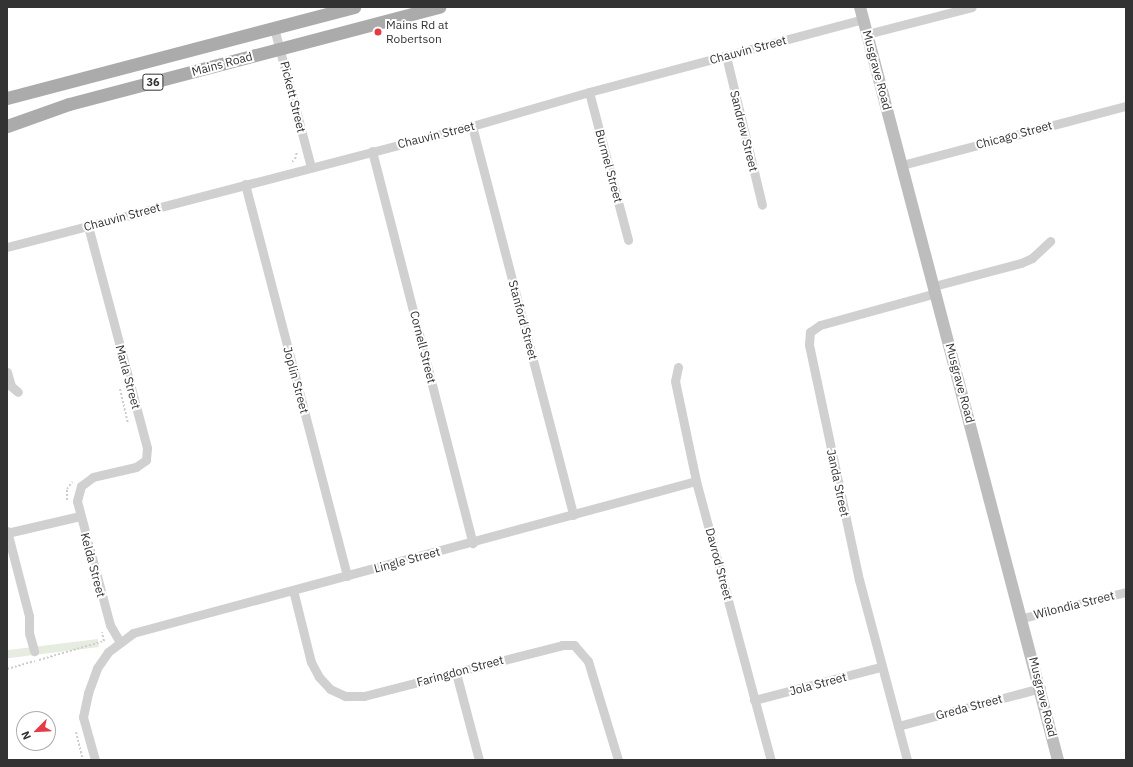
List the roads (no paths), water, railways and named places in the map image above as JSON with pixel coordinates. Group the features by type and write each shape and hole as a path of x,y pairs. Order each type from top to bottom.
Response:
{"main road":[{"name":"Mains Road","path":"7,98 354,7"},
{"name":"Mains Road","path":"7,126 69,104 439,7"}],"street":[{"name":"Musgrave Road","path":"860,7 1041,688 1058,760"},
{"path":"867,34 972,7"},
{"name":"Chauvin Street","path":"7,247 472,126 589,92 863,19"},
{"name":"Pickett Street","path":"274,28 310,167"},
{"name":"Sandrew Street","path":"726,56 762,205"},
{"name":"Burmel Street","path":"589,92 628,240"},
{"name":"Chicago Street","path":"902,164 1126,106"},
{"name":"Stanford Street","path":"472,126 573,515"},
{"name":"Cornell Street","path":"372,151 474,543"},
{"name":"Joplin Street","path":"245,184 347,576"},
{"name":"Marla Street","path":"81,486 93,478 136,467 146,460 147,448 88,226"},
{"path":"935,289 1021,263 1032,258 1050,241"},
{"name":"Janda Street","path":"906,760 859,580 809,345 810,332 820,325 935,289"},
{"name":"Davrod Street","path":"678,366 675,381 696,481 770,760"},
{"path":"7,372 11,386 18,392"},
{"name":"Lingle Street","path":"95,760 83,717 88,693 97,668 108,652 133,633 150,627 474,543 696,481"},
{"name":"Kelda Street","path":"81,486 77,501 80,516 110,625 120,642"},
{"path":"34,651 29,633 29,616 7,532 80,516"},
{"name":"Faringdon Street","path":"293,590 311,662 319,677 330,689 345,696 364,696 562,645 574,645 588,660 618,760"},
{"name":"Wilondia Street","path":"1022,618 1126,592"},
{"name":"Jola Street","path":"754,700 881,667"},
{"path":"456,672 479,760"},
{"name":"Greda Street","path":"898,726 1041,688"}],"place":[{"name":"Mains Rd at Robertson","path":"378,32"}]}
